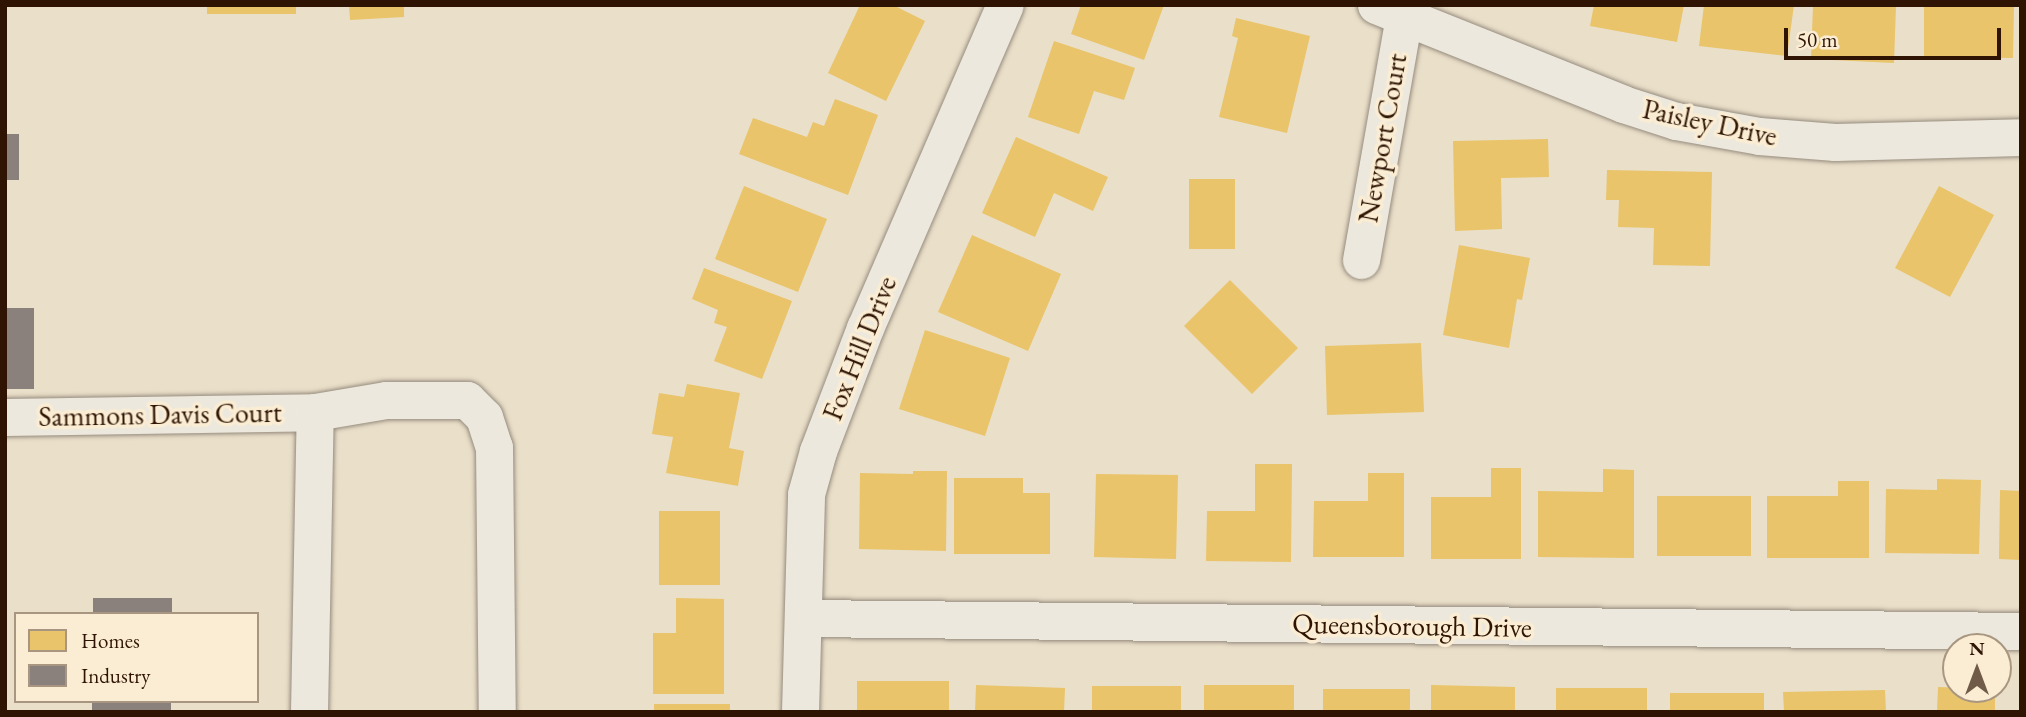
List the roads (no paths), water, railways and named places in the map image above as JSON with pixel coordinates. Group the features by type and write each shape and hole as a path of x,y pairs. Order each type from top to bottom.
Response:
{"street":[{"name":"Fox Hill Drive","path":"800,712 806,494 818,451 865,328 1005,5"},
{"name":"Paisley Drive","path":"1395,9 1623,104 1676,121 1759,136 1835,142 2021,137"},
{"name":"Newport Court","path":"1361,260 1395,9"},
{"name":"Sammons Davis Court","path":"5,417 315,412 386,400 467,400 484,417 494,447 497,712"},
{"path":"309,712 315,412"},
{"name":"Queensborough Drive","path":"803,618 2021,631"}]}
